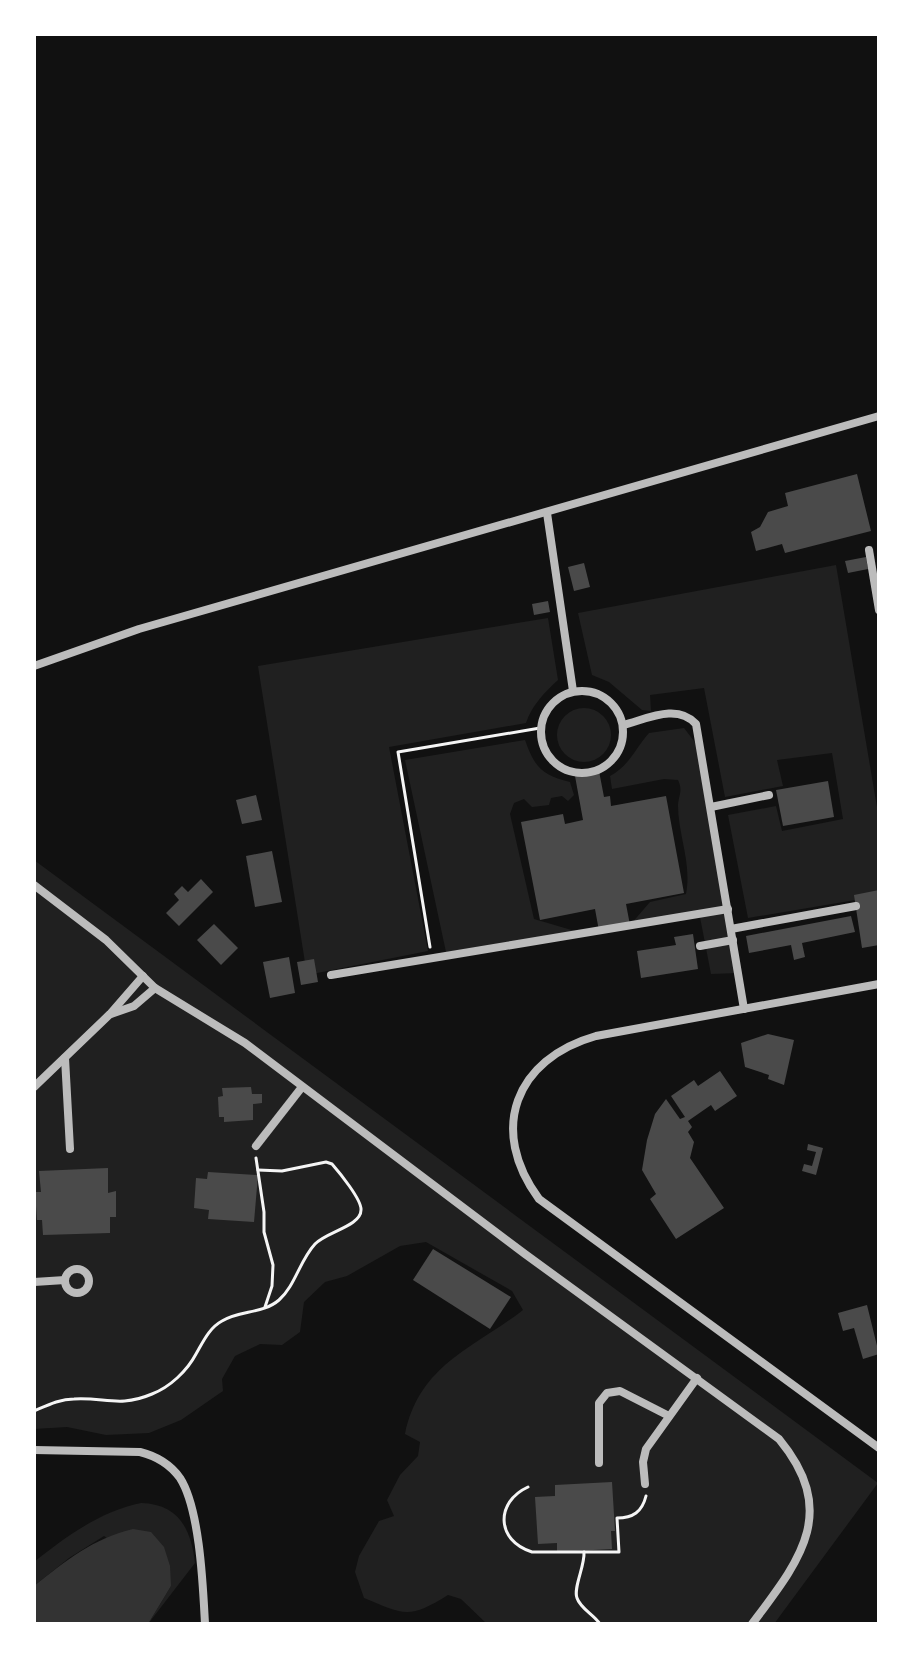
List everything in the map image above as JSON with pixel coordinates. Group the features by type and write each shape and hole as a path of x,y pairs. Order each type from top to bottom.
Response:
{"street":[{"path":"34,666 139,629 879,416"},
{"path":"547,513 573,691"},
{"path":"869,550 879,610"},
{"path":"585,690 606,698 620,715 623,725 620,748 613,758 605,766 583,773 571,772 551,760 541,740 540,728 547,708 563,694 573,691 585,690"},
{"path":"623,725 677,712 688,716 696,724 744,1009"},
{"path":"711,807 769,795"},
{"path":"34,885 106,940 155,988 224,1027 779,1439 793,1455 808,1493 807,1535 801,1554 752,1624"},
{"path":"731,929 856,906"},
{"path":"331,975 728,909"},
{"path":"700,946 733,940"},
{"path":"34,1087 110,1014 143,976"},
{"path":"879,984 573,1042 553,1054 536,1070 523,1089 515,1112 513,1135 516,1158 525,1180 539,1199 879,1448"},
{"path":"110,1014 134,1006 155,988"},
{"path":"65,1058 70,1149"},
{"path":"256,1146 302,1087"},
{"path":"34,1282 65,1280"},
{"path":"645,1484 644,1455 697,1378"},
{"path":"599,1463 599,1403 607,1393 620,1391 669,1416"},
{"path":"34,1450 140,1452 153,1455 174,1471 182,1481 191,1506 205,1624"}],"path":[{"path":"432,959 398,752 540,728"},
{"path":"256,1146 264,1232 273,1265 272,1286 265,1308"},
{"path":"34,1411 71,1399 122,1402 156,1393 184,1371 211,1330 222,1320 265,1308 279,1300 312,1247 332,1231 353,1224 362,1209 332,1164 326,1162 282,1171 258,1170"},
{"path":"528,1487 511,1498 504,1516 508,1536 514,1543 532,1552 619,1552 617,1518 628,1518 637,1513 643,1505 645,1484"},
{"path":"584,1552 585,1562 576,1597 600,1624"}],"shaded area":[{"path":"836,565 879,819 879,896 748,918 728,815 776,806 782,831 843,819 832,753 777,760 783,786 725,797 704,688 650,695 651,711 642,710 609,682 592,675 578,613"},
{"path":"548,618 558,680 539,700 526,723 389,747 428,951 307,975 258,666"},
{"path":"584,708 603,716 611,735 603,754 584,762 565,754 557,735 565,716"},
{"path":"684,728 697,745 738,973 711,974 699,912 631,924 650,902 686,894 687,871 678,805 680,787 678,780 664,779 612,789 610,776 627,762 649,733"},
{"path":"525,740 541,769 570,782 574,795 568,801 562,796 551,798 549,805 532,807 524,799 514,803 510,814 534,919 575,931 446,952 405,760"},
{"path":"34,860 878,1483 774,1624 487,1624 461,1599 448,1595 424,1608 407,1612 364,1598 355,1572 359,1556 379,1521 394,1516 387,1500 400,1475 418,1456 420,1442 405,1434 412,1410 436,1374 451,1360 523,1310 512,1291 426,1242 400,1246 347,1276 325,1282 304,1302 300,1332 282,1345 260,1344 235,1356 222,1379 223,1391 181,1420 149,1433 106,1435 67,1427 34,1429"},
{"path":"141,1503 164,1508 180,1520 190,1539 195,1563 148,1624 171,1586 104,1536 69,1558 34,1586 34,1562 46,1552 97,1519"},
{"path":"133,1529 151,1532 164,1547 170,1566 171,1586 148,1624 34,1624 34,1586 92,1545"}],"building":[{"path":"857,474 871,531 785,553 782,544 756,551 751,532 760,527 768,512 788,506 785,493"},
{"path":"866,557 868,569 848,573 845,561"},
{"path":"584,563 590,587 574,591 568,567"},
{"path":"548,601 550,612 534,615 532,604"},
{"path":"599,771 604,797 610,796 611,806 666,796 684,893 626,904 630,925 599,931 595,909 540,920 521,822 563,814 565,824 583,820 575,776"},
{"path":"828,781 834,817 783,826 776,790"},
{"path":"256,795 262,820 242,824 236,800"},
{"path":"272,851 282,902 255,907 246,856"},
{"path":"201,879 213,892 179,926 166,913 179,900 174,894 182,886 188,892"},
{"path":"879,890 879,945 862,948 854,895"},
{"path":"851,916 855,932 802,943 805,957 794,960 791,945 749,953 746,936"},
{"path":"214,924 238,948 221,965 197,940"},
{"path":"693,934 698,969 641,978 637,951 676,945 674,937"},
{"path":"289,957 295,993 270,998 263,962"},
{"path":"314,959 318,982 301,985 297,962"},
{"path":"768,1034 794,1040 784,1085 768,1079 769,1075 745,1067 741,1043"},
{"path":"720,1071 737,1096 715,1111 711,1105 688,1121 692,1127 688,1132 694,1142 690,1158 724,1208 676,1239 650,1199 656,1194 642,1170 647,1140 655,1114 666,1099 680,1119 685,1117 671,1096 694,1080 698,1086"},
{"path":"251,1087 252,1094 262,1094 262,1103 253,1104 253,1120 224,1122 224,1117 219,1117 218,1097 223,1096 222,1088"},
{"path":"808,1144 823,1148 816,1175 802,1171 804,1164 812,1166 816,1152 807,1150"},
{"path":"108,1168 108,1193 116,1191 116,1217 110,1217 110,1233 43,1235 42,1220 37,1220 35,1192 41,1192 39,1171"},
{"path":"208,1172 258,1175 254,1222 208,1219 209,1210 194,1208 196,1178 207,1179"},
{"path":"433,1249 511,1297 490,1329 413,1280"},
{"path":"867,1305 879,1354 863,1359 854,1328 843,1331 838,1313"},
{"path":"612,1482 615,1531 611,1531 612,1549 557,1552 557,1543 538,1544 535,1497 555,1496 555,1485"}]}
